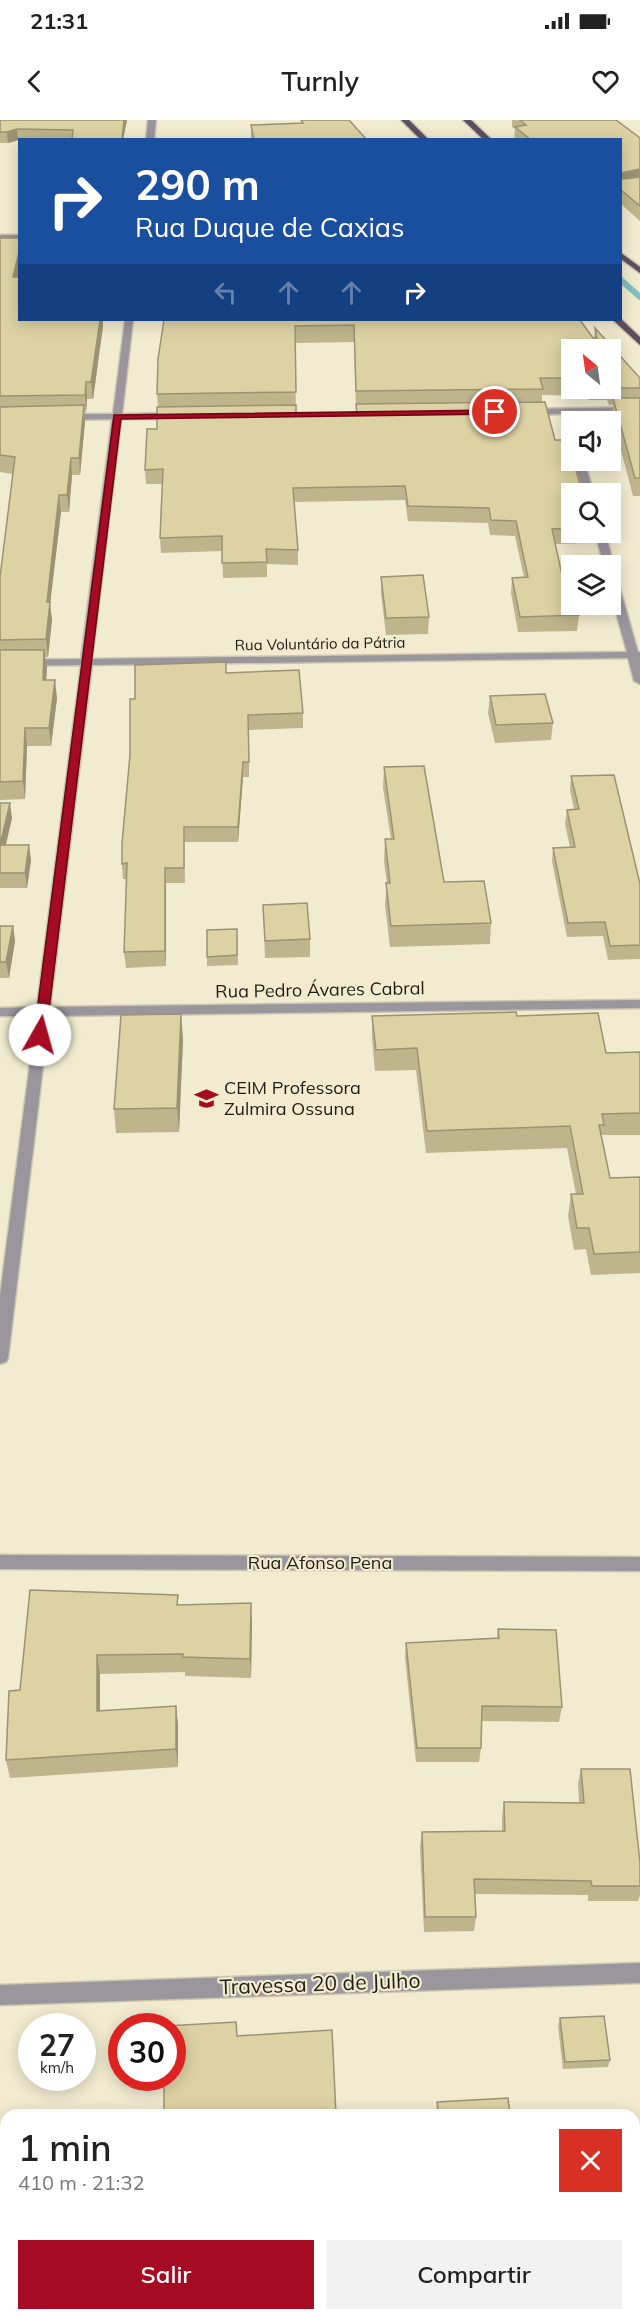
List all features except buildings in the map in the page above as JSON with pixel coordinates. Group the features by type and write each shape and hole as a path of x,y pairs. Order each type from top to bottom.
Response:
{"main road":[{"path":"405,120 424,138"},
{"path":"467,120 487,138"},
{"path":"622,256 640,271"},
{"path":"618,321 640,342"}],"street":[{"path":"150,138 152,120"},
{"path":"0,237 18,237"},
{"path":"0,1358 129,321"},
{"path":"566,411 640,410"},
{"path":"518,412 561,411"},
{"path":"58,417 188,416"},
{"path":"621,605 637,655 640,681"},
{"name":"Rua Voluntário da Pátria","path":"0,663 637,655"},
{"name":"Rua Pedro Ávares Cabral","path":"0,1012 640,1004"},
{"name":"Rua Afonso Pena","path":"0,1562 640,1564"},
{"name":"Travessa 20 de Julho","path":"0,1995 640,1973"}],"waterway":[{"path":"622,281 640,297"}],"place":[{"name":"CEIM Professora Zulmira Ossuna","path":"206,1098"}],"route":[{"path":"40,1035 117,417 495,412"}]}
